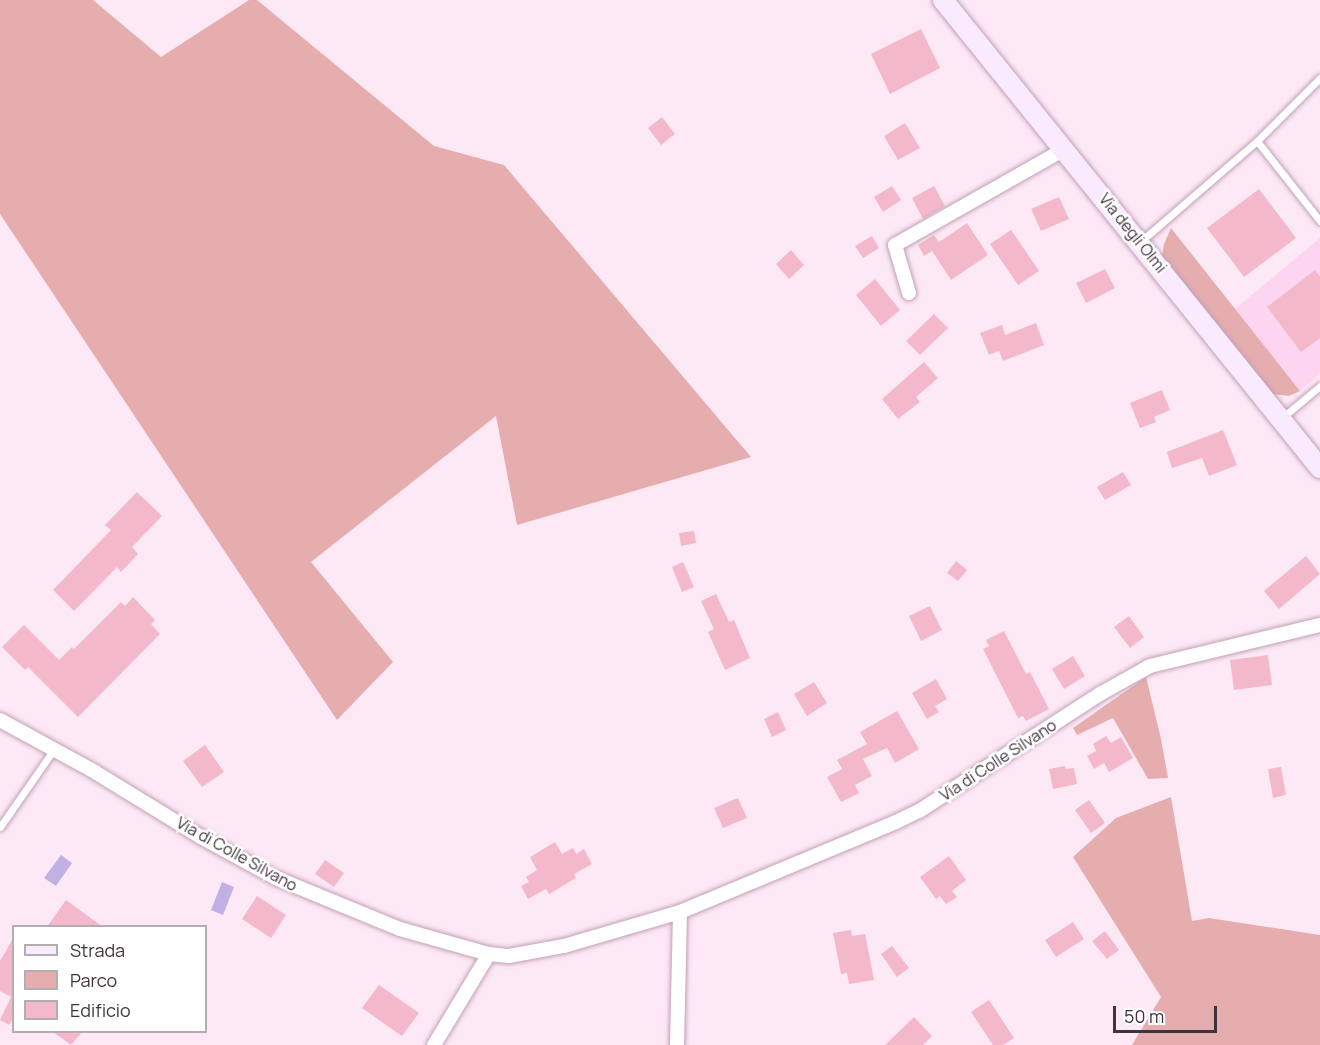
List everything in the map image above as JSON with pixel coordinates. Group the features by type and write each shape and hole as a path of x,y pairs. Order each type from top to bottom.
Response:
{"street":[{"name":"Via degli Olmi","path":"943,0 1320,468"},
{"path":"909,293 896,244 1065,149"},
{"name":"Via di Colle Silvano","path":"0,720 54,749 238,858 284,882 400,929 489,954 509,956 544,951 680,912 919,811 1100,694 1150,666 1320,625"},
{"path":"677,1045 680,912"},
{"path":"434,1045 489,954"}],"lane":[{"path":"1140,242 1257,141 1320,78"},
{"path":"1257,141 1320,221"},
{"path":"1281,418 1320,386"},
{"path":"0,827 54,749"}],"shaded area":[{"path":"1320,238 1320,374 1300,391 1235,309"},
{"path":"61,855 72,863 56,886 44,878"},
{"path":"222,882 234,887 223,915 211,910"}],"green space":[{"path":"0,0 93,0 161,57 249,0 257,0 434,146 504,165 751,457 517,525 496,416 311,562 393,662 337,720 0,214"},
{"path":"1171,228 1300,391 1289,396 1272,394 1162,257 1164,244"},
{"path":"1146,677 1168,778 1148,779 1113,718 1077,735 1073,728"},
{"path":"1171,797 1192,921 1209,918 1320,935 1320,1045 1132,1045 1161,997 1073,857 1116,818"}],"building":[{"path":"921,29 940,68 890,94 871,54"},
{"path":"662,117 675,134 661,145 648,128"},
{"path":"905,123 920,148 898,160 884,136"},
{"path":"892,186 901,200 883,212 874,197"},
{"path":"934,186 945,206 923,219 912,198"},
{"path":"1259,189 1296,238 1244,277 1207,228"},
{"path":"1059,197 1069,219 1041,231 1031,209"},
{"path":"967,223 988,255 951,280 932,251 924,256 918,245 934,235 939,242"},
{"path":"1011,230 1039,271 1018,285 990,244"},
{"path":"872,236 879,248 863,258 855,246"},
{"path":"791,250 804,265 789,279 776,264"},
{"path":"1105,269 1115,288 1086,303 1076,283"},
{"path":"1315,270 1320,277 1320,338 1301,352 1267,307"},
{"path":"875,279 900,310 881,326 856,295"},
{"path":"934,314 948,328 920,355 906,341"},
{"path":"1036,323 1044,345 1003,361 999,351 989,355 980,333 1002,325 1005,335"},
{"path":"924,362 938,378 916,397 920,402 898,419 882,399"},
{"path":"1162,390 1170,410 1154,417 1156,422 1140,428 1130,403"},
{"path":"1223,430 1237,465 1209,476 1202,458 1172,468 1167,452"},
{"path":"1123,472 1131,485 1105,500 1097,487"},
{"path":"137,492 162,516 132,547 138,554 121,572 117,567 74,611 53,590 111,530 105,525"},
{"path":"694,531 696,543 681,546 679,533"},
{"path":"1306,556 1320,574 1279,609 1264,591"},
{"path":"956,561 967,570 958,581 947,573"},
{"path":"683,562 694,587 682,592 672,567"},
{"path":"716,594 729,622 734,620 750,658 725,670 708,632 714,629 701,601"},
{"path":"133,597 155,620 151,624 160,634 78,717 28,667 25,670 2,647 24,625 59,660 72,647 74,649 121,602 125,606"},
{"path":"930,606 942,630 921,641 909,616"},
{"path":"1129,616 1144,637 1130,648 1114,627"},
{"path":"1004,631 1026,674 1030,672 1049,709 1026,721 1023,716 1018,718 983,649 989,646 986,640"},
{"path":"1268,655 1272,685 1234,690 1230,660"},
{"path":"1073,656 1085,676 1064,689 1052,669"},
{"path":"936,679 947,699 935,706 939,712 927,719 912,693"},
{"path":"814,682 827,703 807,716 794,694"},
{"path":"897,711 919,749 895,763 887,748 863,759 872,776 855,785 859,793 841,802 827,777 842,769 837,760 867,744 860,732"},
{"path":"778,712 786,730 772,737 764,719"},
{"path":"1106,736 1111,743 1121,737 1133,758 1109,772 1104,763 1094,769 1087,756 1096,751 1093,744"},
{"path":"205,745 224,772 202,787 183,761"},
{"path":"1065,766 1065,769 1074,768 1077,784 1053,789 1049,769"},
{"path":"1281,767 1286,795 1273,798 1268,769"},
{"path":"738,798 747,818 723,828 714,808"},
{"path":"1089,800 1105,823 1091,833 1075,810"},
{"path":"555,842 562,854 573,848 576,854 584,849 592,864 574,874 576,878 549,894 546,889 528,899 521,886 529,882 526,877 537,870 530,857"},
{"path":"949,856 966,880 952,891 957,897 946,904 940,896 936,899 920,877"},
{"path":"325,860 344,873 334,887 315,874"},
{"path":"257,896 286,915 271,938 242,919"},
{"path":"66,900 100,925 48,925"},
{"path":"1073,922 1084,939 1056,957 1045,940"},
{"path":"851,930 852,936 865,934 874,980 849,984 847,973 841,974 833,933"},
{"path":"1105,931 1119,950 1107,959 1092,941"},
{"path":"12,940 12,1020 9,1025 0,1020 11,997 0,991 0,961"},
{"path":"892,946 909,968 897,977 881,954"},
{"path":"379,985 419,1013 402,1036 362,1008"},
{"path":"989,1000 1014,1038 1003,1045 993,1045 971,1012"},
{"path":"914,1017 932,1036 923,1045 885,1045"},
{"path":"54,1033 81,1033 71,1045"}]}
